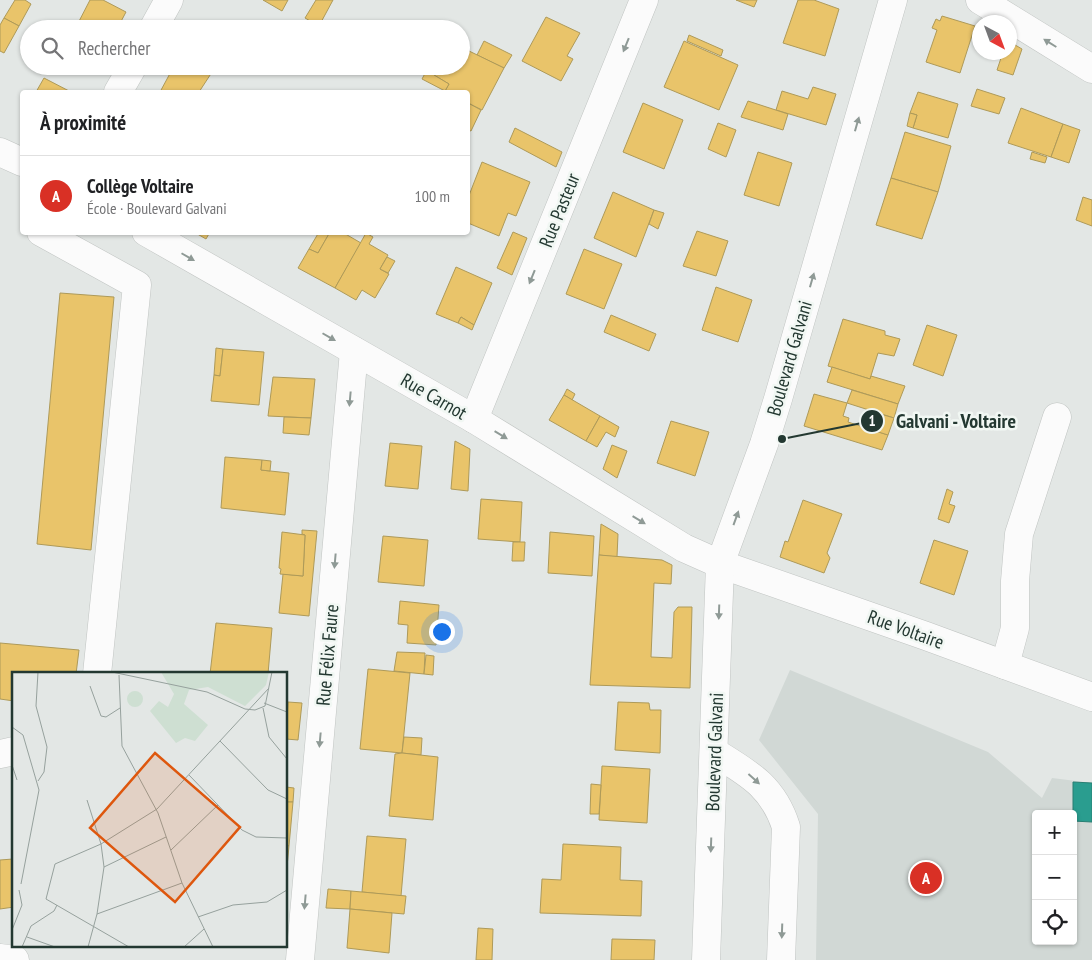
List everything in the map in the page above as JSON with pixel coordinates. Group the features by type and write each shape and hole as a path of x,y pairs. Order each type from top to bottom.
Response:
{"street":[{"path":"158,20 169,0"},
{"name":"Rue Pasteur","path":"474,419 644,0"},
{"name":"Boulevard Galvani","path":"706,960 720,564 772,417 893,0"},
{"path":"980,0 1092,69"},
{"path":"119,90 128,75"},
{"path":"0,152 20,161"},
{"path":"45,235 137,285 97,672"},
{"name":"Rue Carnot","path":"151,235 474,419 684,548 720,564"},
{"name":"Rue Félix Faure","path":"300,960 354,351"},
{"path":"1005,665 1015,628 1015,581 1020,534 1057,417"},
{"name":"Rue Voltaire","path":"720,564 926,636 1092,697"},
{"path":"714,752 750,775 771,794 781,810 786,827 781,960"},
{"path":"0,958 15,960"}],"shaded area":[{"path":"790,670 988,752 1042,798 1052,778 1092,783 1092,960 816,960 818,814 759,740"}],"building: Logements":[{"path":"15,0 25,0 31,4 22,20 20,20 19,26 4,18"},
{"path":"90,0 103,0 126,12 122,20 80,20"},
{"path":"263,0 288,0 282,11"},
{"path":"316,0 333,0 322,20 308,20 305,18"},
{"path":"736,0 757,0 754,7"},
{"path":"798,0 814,0 839,9 825,56 783,43"},
{"path":"942,16 972,25 972,35 960,73 926,62 937,30 932,28 936,19 940,21"},
{"path":"546,17 580,33 567,56 573,59 561,81 522,61"},
{"path":"4,18 19,26 4,53 0,51 0,25"},
{"path":"689,35 723,50 721,56 687,41"},
{"path":"484,41 512,55 504,68 477,55"},
{"path":"684,41 738,65 719,110 664,87"},
{"path":"1017,46 1022,49 1013,75 997,70 1000,60 1017,60"},
{"path":"470,51 504,68 482,110 470,104 470,90 446,90 449,84 434,75 470,75"},
{"path":"169,75 210,75 200,90 161,90"},
{"path":"424,75 434,75 449,84 446,90 443,90 422,79"},
{"path":"44,78 67,90 37,90"},
{"path":"813,87 836,94 826,125 776,110 782,91 808,99"},
{"path":"977,89 1005,98 999,114 971,106"},
{"path":"918,92 958,104 948,138 913,128 917,115 910,113"},
{"path":"748,101 788,114 783,130 741,117"},
{"path":"643,103 683,120 664,169 623,152"},
{"path":"470,104 481,110 470,131"},
{"path":"1021,108 1063,124 1051,157 1008,143"},
{"path":"910,113 917,115 913,128 907,126"},
{"path":"718,123 736,130 726,157 708,149"},
{"path":"1063,124 1080,130 1069,163 1051,157"},
{"path":"515,128 562,152 556,167 509,142"},
{"path":"905,132 951,146 938,192 891,178"},
{"path":"758,152 792,163 779,206 744,195"},
{"path":"1032,152 1047,157 1045,163 1030,159"},
{"path":"482,162 530,182 516,216 508,213 499,236 470,224 470,193"},
{"path":"891,178 938,192 922,239 876,225"},
{"path":"613,192 654,210 636,257 594,238"},
{"path":"1083,197 1092,200 1092,226 1076,220"},
{"path":"654,210 664,213 658,229 649,224"},
{"path":"697,231 728,241 716,276 683,266"},
{"path":"513,232 527,238 512,275 497,268"},
{"path":"199,235 208,235 206,239"},
{"path":"317,235 328,235 318,253 309,249"},
{"path":"328,235 347,235 361,243 335,288 298,268 309,249 318,253"},
{"path":"365,235 373,237 369,244 388,255 380,269 389,274 375,298 362,290 356,300 335,288"},
{"path":"584,249 622,264 604,309 566,294"},
{"path":"387,257 395,261 388,273 380,269"},
{"path":"456,267 492,283 474,325 461,317 458,323 436,314"},
{"path":"716,287 752,300 738,342 702,330"},
{"path":"60,293 114,297 91,550 37,544"},
{"path":"611,315 656,334 649,351 604,332"},
{"path":"461,317 474,325 472,330 458,323"},
{"path":"843,319 885,331 885,335 900,339 894,356 878,353 870,379 828,366"},
{"path":"927,325 957,335 943,376 913,365"},
{"path":"216,348 223,349 220,376 214,375"},
{"path":"223,349 264,352 259,405 211,401 214,375 220,376"},
{"path":"832,367 870,379 871,376 905,386 898,404 827,382"},
{"path":"273,377 315,379 311,418 268,416"},
{"path":"567,389 575,394 572,400 564,395"},
{"path":"852,390 898,404 894,418 847,403"},
{"path":"814,394 847,403 843,416 849,418 848,422 888,435 882,450 804,426"},
{"path":"564,395 600,416 586,441 549,420"},
{"path":"877,413 894,418 888,435 872,430"},
{"path":"600,416 619,427 615,437 606,432 597,447 586,441"},
{"path":"284,417 311,418 309,435 283,433"},
{"path":"671,421 709,432 695,476 657,463"},
{"path":"455,441 470,449 468,491 451,489"},
{"path":"390,443 422,446 418,489 385,486"},
{"path":"612,445 627,451 617,478 603,469"},
{"path":"225,457 262,460 261,470 289,473 285,515 221,508"},
{"path":"262,460 271,461 270,471 261,470"},
{"path":"947,489 953,492 949,504 955,506 949,523 938,519"},
{"path":"481,499 522,502 520,542 478,539"},
{"path":"803,500 842,514 827,553 830,558 824,573 780,557 785,541 788,542"},
{"path":"601,524 618,534 617,557 599,555"},
{"path":"302,530 317,531 309,616 279,613 283,574 303,576 305,535 302,534"},
{"path":"282,532 305,535 303,576 280,574"},
{"path":"550,532 594,536 592,576 548,573"},
{"path":"383,536 428,540 424,586 378,582"},
{"path":"934,540 968,551 954,595 920,583"},
{"path":"513,542 525,542 524,561 512,561"},
{"path":"599,555 662,560 672,565 671,584 654,583 651,657 672,658 674,612 678,607 692,607 690,688 590,685"},
{"path":"400,601 439,605 436,645 407,643 408,625 398,624"},
{"path":"216,623 272,628 268,672 210,672"},
{"path":"0,643 79,650 76,672 12,672 12,701 0,699"},
{"path":"397,652 425,653 424,674 394,671"},
{"path":"426,655 434,656 433,675 424,674"},
{"path":"368,669 410,673 402,753 360,749"},
{"path":"288,702 302,703 298,740 288,739"},
{"path":"618,702 649,703 650,710 661,710 660,753 615,750"},
{"path":"404,737 422,738 421,755 402,753"},
{"path":"395,754 438,757 433,820 389,816"},
{"path":"602,766 650,769 647,823 599,820"},
{"path":"591,784 601,785 599,814 590,814"},
{"path":"288,787 294,788 293,802 288,802"},
{"path":"288,802 293,802 289,846"},
{"path":"367,836 406,839 401,896 362,892"},
{"path":"563,844 621,847 620,880 642,881 641,916 540,913 542,879 561,880"},
{"path":"12,859 12,907 0,909 0,860"},
{"path":"328,889 351,891 350,909 326,908"},
{"path":"351,891 406,896 404,914 350,909"},
{"path":"350,909 392,913 389,953 347,948"},
{"path":"478,928 493,929 492,960 476,960"},
{"path":"612,939 655,940 654,960 611,960"}],"building: Écoles":[{"path":"1073,782 1092,783 1092,822 1077,821 1077,810 1073,810"}],"place":[{"name":"Galvani - Voltaire","path":"782,439"},
{"name":"Collège Voltaire","path":"926,878"}]}
